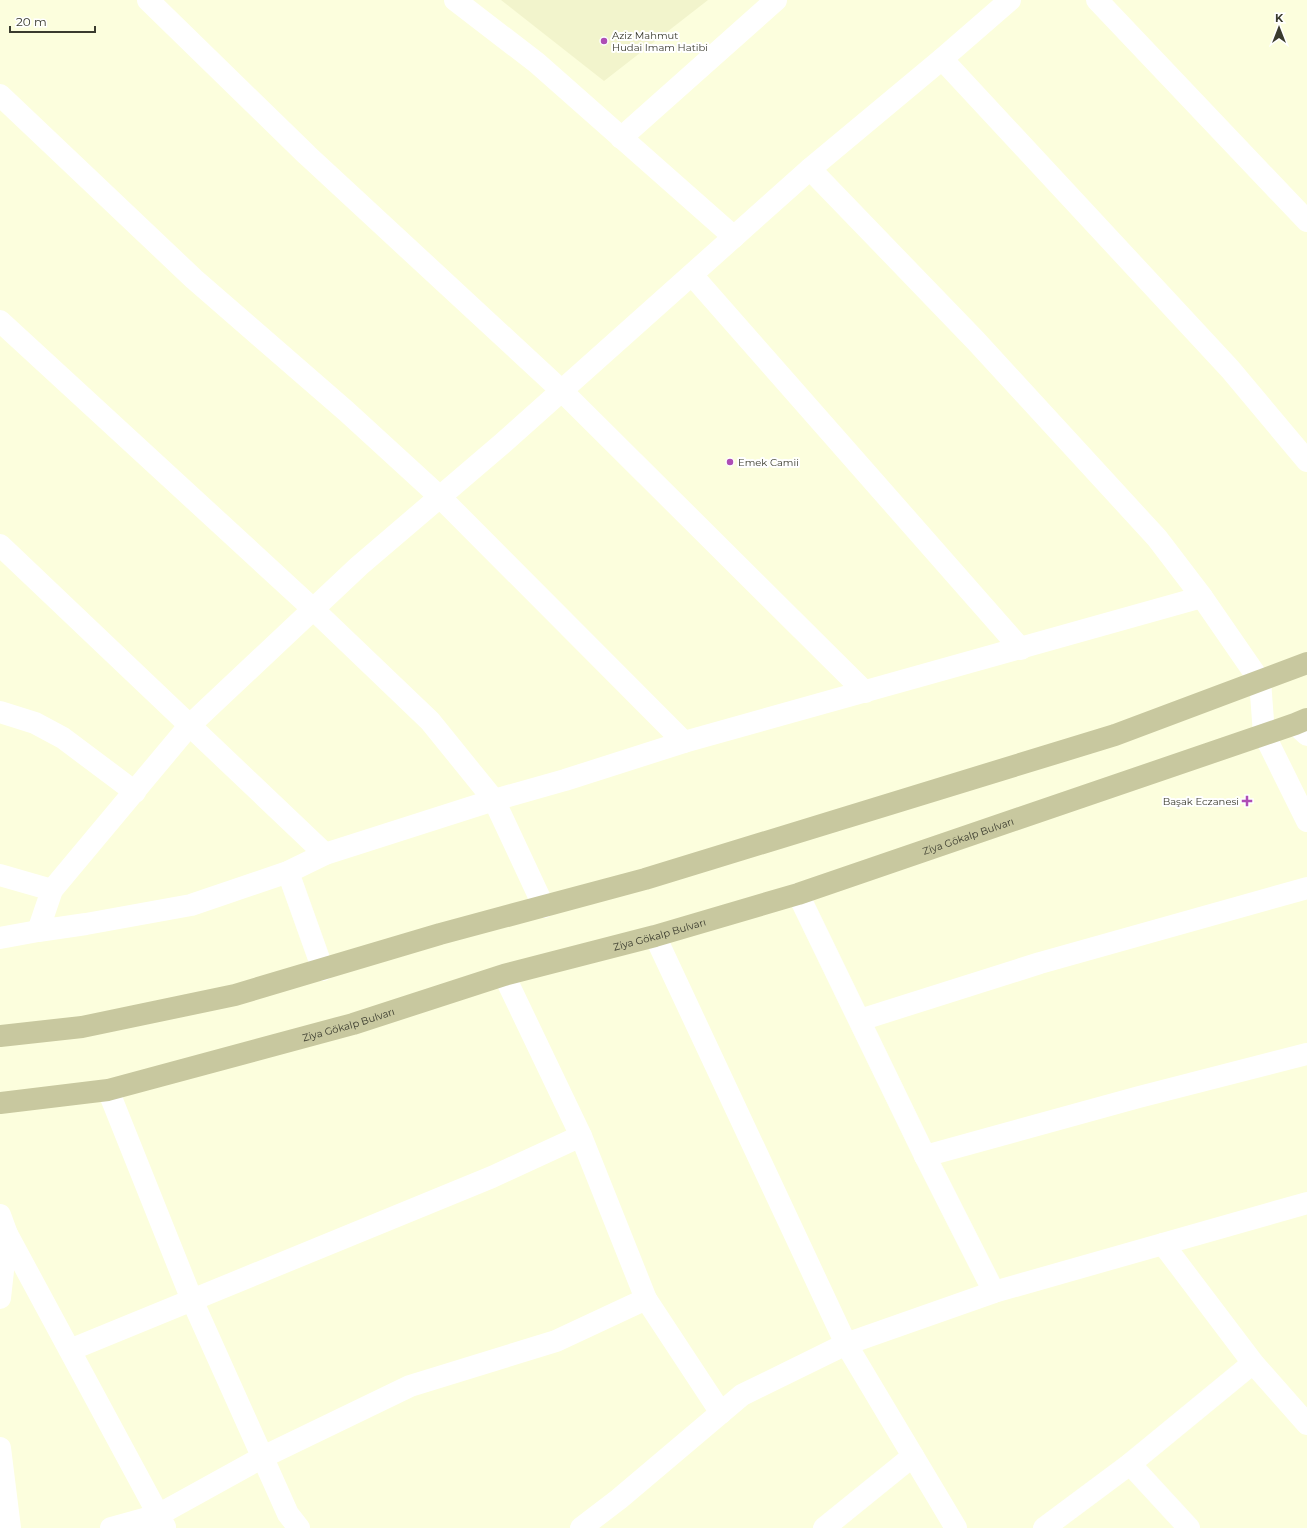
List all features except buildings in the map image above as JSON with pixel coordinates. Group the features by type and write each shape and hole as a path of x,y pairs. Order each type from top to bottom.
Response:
{"main road":[{"path":"0,1036 82,1027 235,995 440,934 645,879 1108,737 1307,663"},
{"name":"Ziya Gökalp Bulvarı","path":"0,1104 108,1090 353,1024 504,975 655,936 798,894 1264,734 1303,726"}],"street":[{"path":"148,0 307,154 562,390 865,692"},
{"path":"455,0 536,63 734,237"},
{"path":"621,138 776,0"},
{"path":"38,931 52,890 189,726 359,566 562,390 810,169 942,60 1010,0"},
{"path":"1097,0 1307,221"},
{"path":"942,60 1230,369 1307,461"},
{"path":"0,95 194,279 346,411 440,497 684,742"},
{"path":"810,169 976,341 1158,538 1202,597 1260,681 1264,734 1307,821"},
{"path":"692,275 1021,649"},
{"path":"0,321 313,609 430,721 494,800 544,906"},
{"path":"0,545 325,854"},
{"path":"0,938 191,905 288,872 325,854 494,800 565,780 684,742 1021,649 1202,597"},
{"path":"0,712 35,724 63,738 135,792"},
{"path":"288,872 323,970"},
{"path":"0,875 52,890"},
{"path":"860,1020 1040,963 1307,888"},
{"path":"798,894 925,1156 994,1292"},
{"path":"655,936 846,1344 956,1528"},
{"path":"504,975 581,1136 646,1299 721,1413"},
{"path":"925,1156 1139,1097 1307,1054"},
{"path":"108,1090 192,1300 288,1514 298,1528"},
{"path":"70,1350 492,1177 581,1136"},
{"path":"581,1528 619,1499 742,1395 846,1344 994,1292 1307,1203"},
{"path":"0,1298 3,1225"},
{"path":"3,1225 162,1521"},
{"path":"1163,1244 1254,1363 1307,1424"},
{"path":"111,1528 162,1521 263,1458 410,1386 556,1341 646,1299"},
{"path":"1044,1528 1130,1464 1254,1363"},
{"path":"0,1448 10,1528"},
{"path":"824,1528 913,1456"},
{"path":"1130,1464 1189,1528"}],"shaded area":[{"name":"Aziz Mahmut Hudai Imam Hatibi","path":"501,0 708,0 604,81"}],"place":[{"name":"Aziz Mahmut Hudai Imam Hatibi","path":"604,41"},
{"name":"Emek Camii","path":"730,462"},
{"name":"Başak Eczanesi","path":"1247,801"}]}
